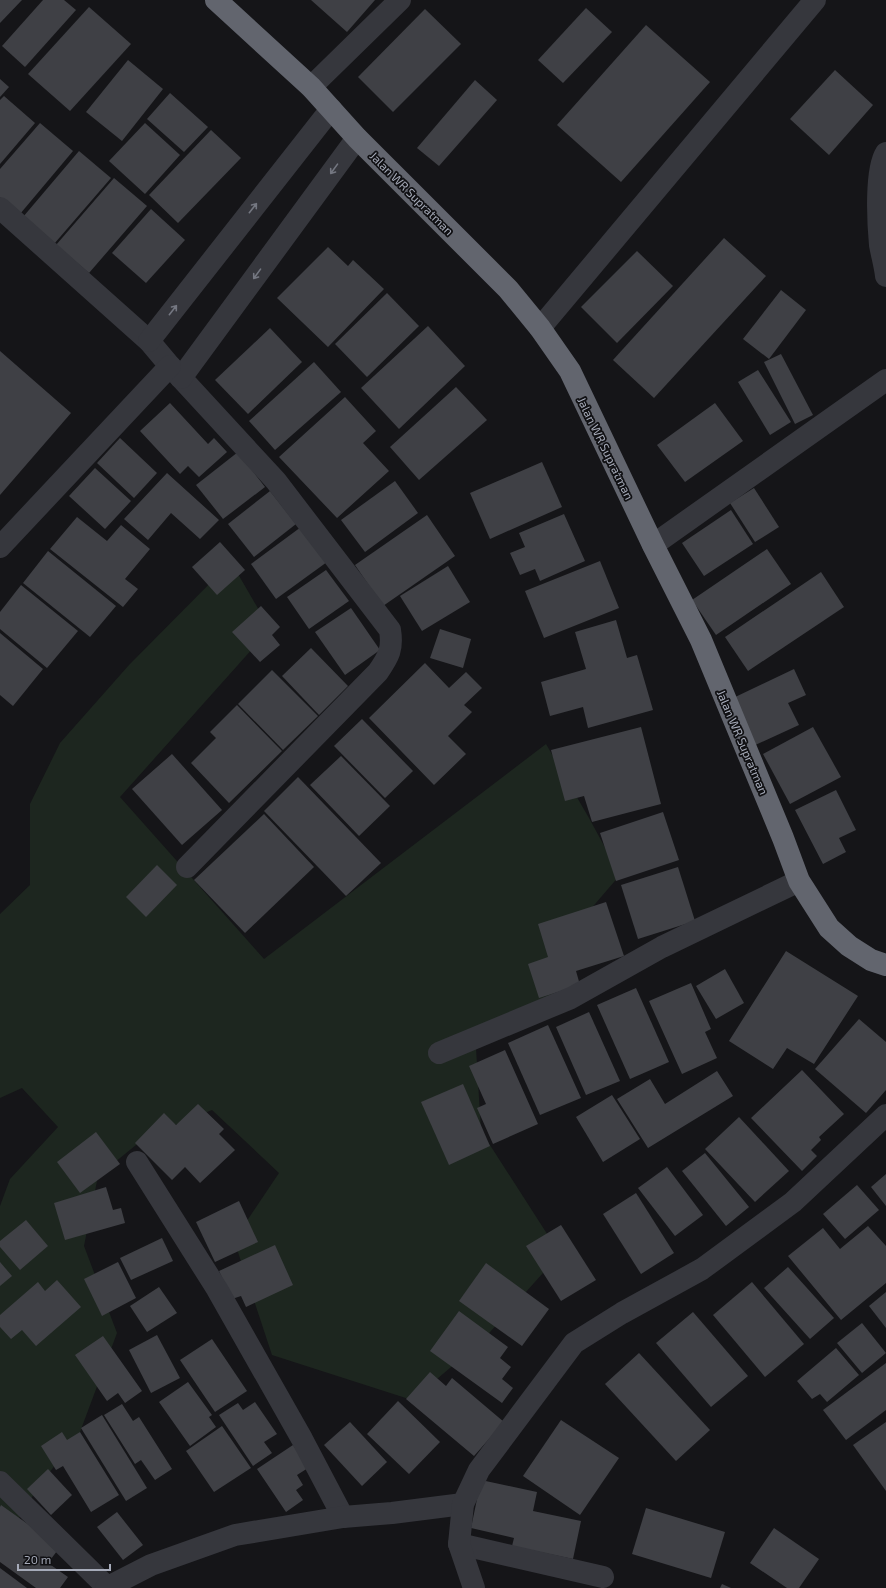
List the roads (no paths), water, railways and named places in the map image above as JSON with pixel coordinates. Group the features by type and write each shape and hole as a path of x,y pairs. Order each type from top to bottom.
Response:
{"highway":[{"name":"Jalan WR Supratman","path":"216,0 311,87 357,138 508,290 540,328 570,371 653,545 701,640 799,880 829,928 849,946 871,960 886,965"}],"street":[{"path":"311,87 400,0"},
{"path":"540,328 815,0"},
{"path":"149,341 331,110"},
{"path":"0,547 175,372 357,138"},
{"path":"886,153 883,158 879,183 880,245 886,276"},
{"path":"0,208 149,341 175,372 276,481 390,630 392,643 388,658 378,672 187,867"},
{"path":"653,545 886,380"},
{"path":"438,1053 571,998 662,947 799,880"},
{"path":"474,1588 459,1544 463,1504 479,1470 574,1344 622,1313 702,1269 792,1202 886,1115"},
{"path":"137,1162 217,1289 302,1439 343,1517"},
{"path":"0,1482 106,1588 151,1565 236,1535 343,1517 392,1513 463,1504"},
{"path":"459,1544 603,1577"}]}
